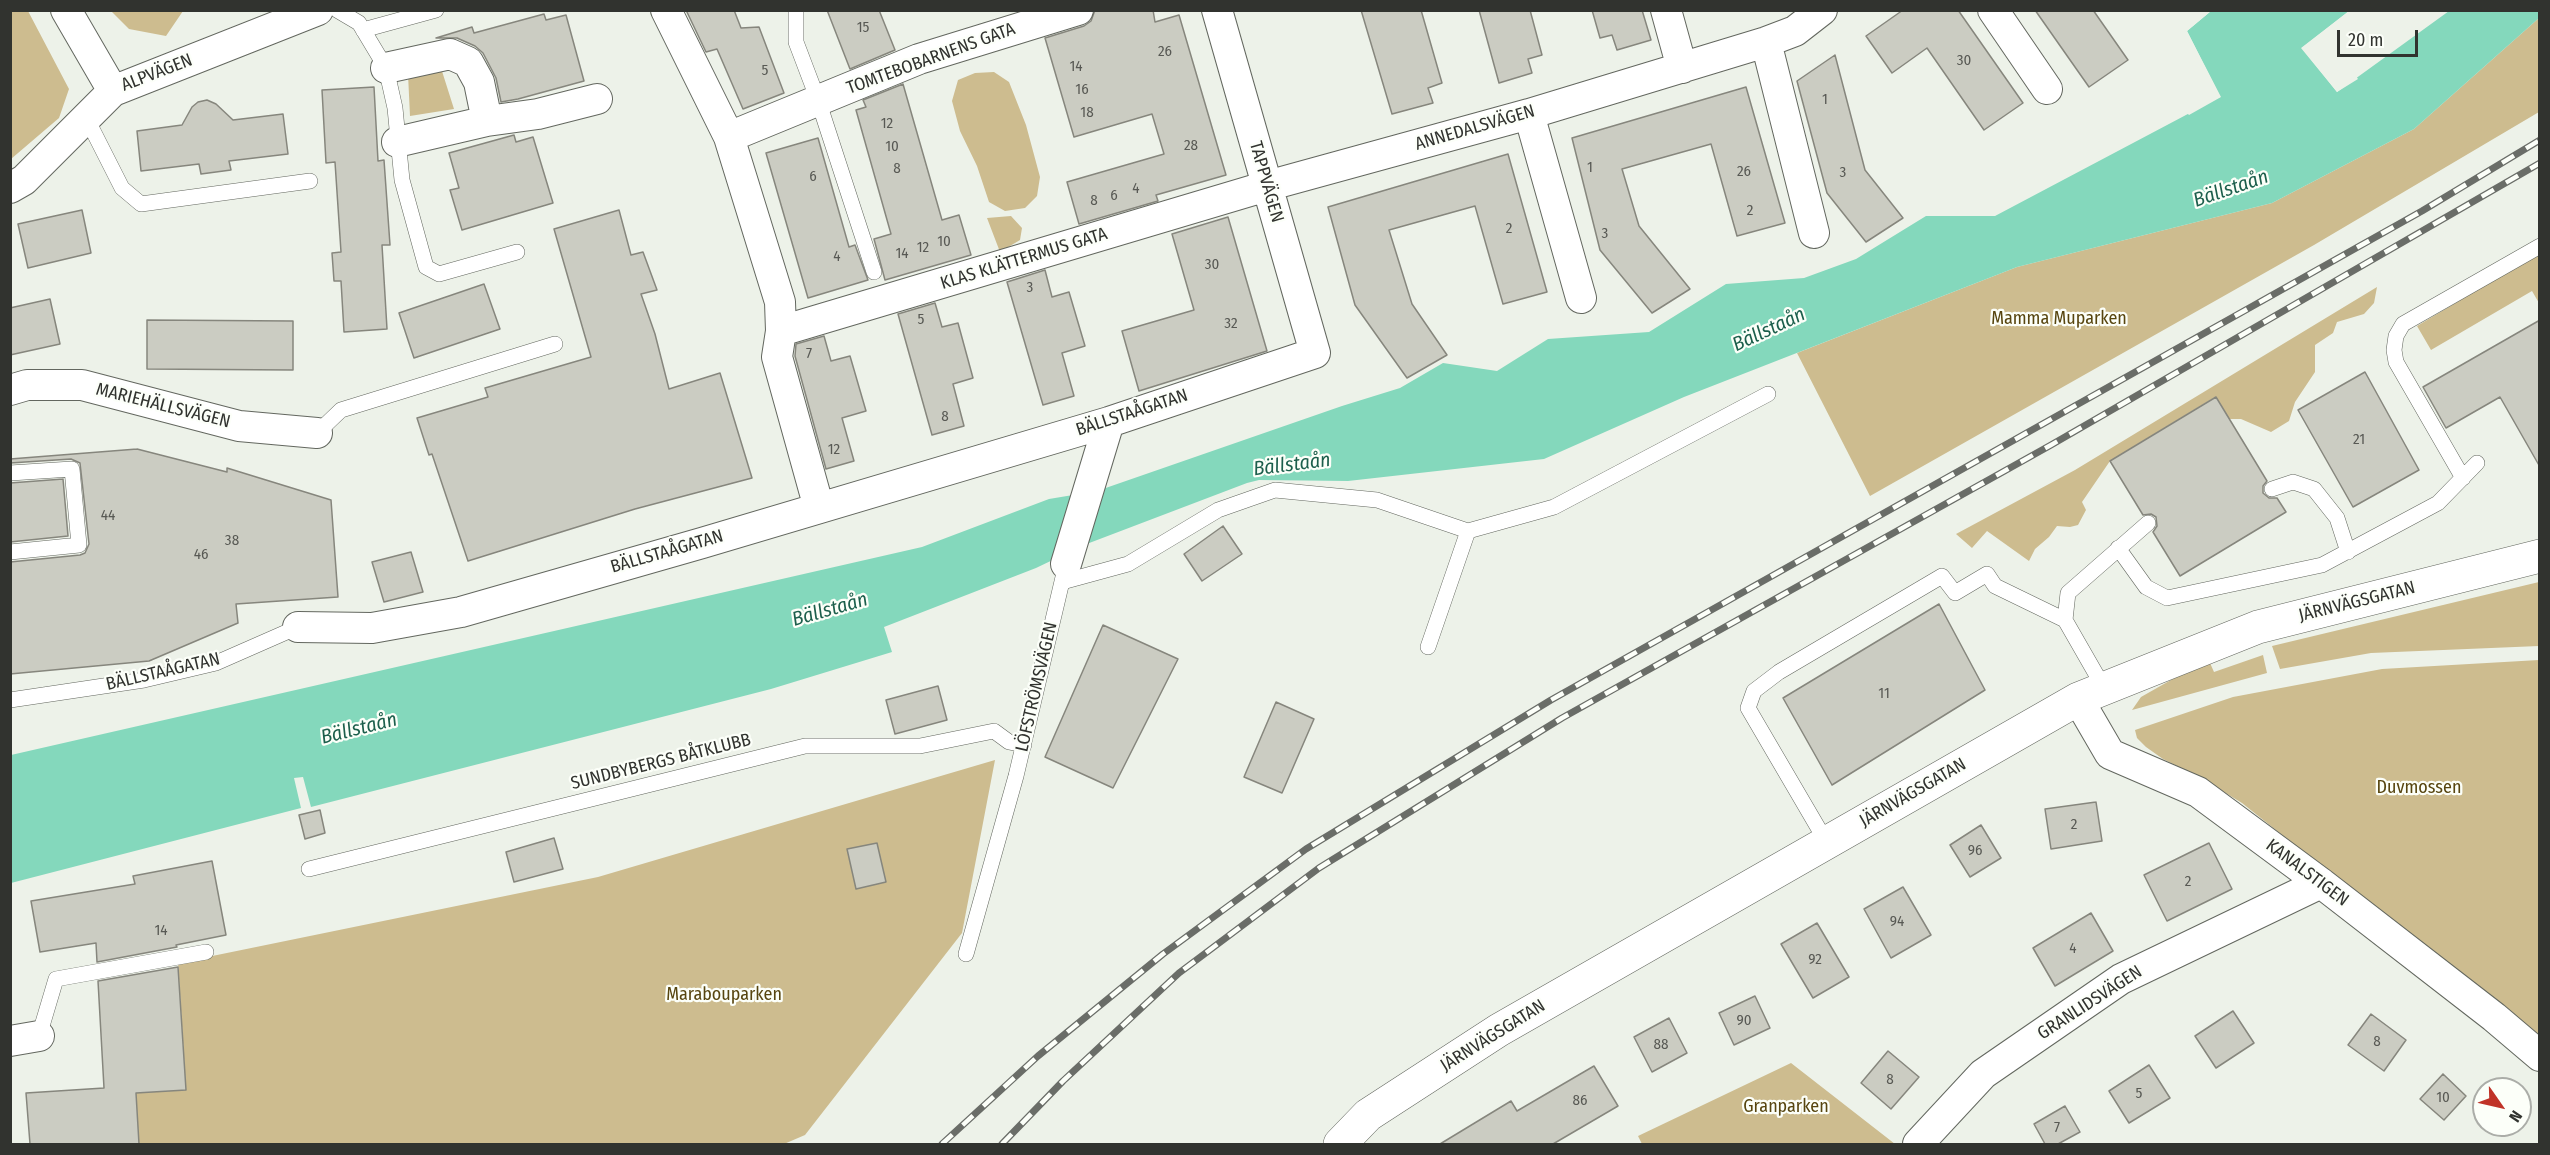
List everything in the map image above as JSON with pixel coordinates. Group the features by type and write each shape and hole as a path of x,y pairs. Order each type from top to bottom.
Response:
{"street":[{"path":"66,10 113,91"},
{"path":"666,10 729,137 780,302 781,331 777,357 819,508"},
{"name":"TOMTEBOBARNENS GATA","path":"729,137 952,47 1078,10"},
{"name":"TAPPVÄGEN","path":"1217,10 1315,353"},
{"path":"1666,10 1682,68"},
{"name":"ANNEDALSVÄGEN","path":"1267,186 1529,114 1766,42 1795,31 1822,10"},
{"path":"1993,10 2048,89"},
{"name":"ALPVÄGEN","path":"10,188 24,180 113,91 305,13"},
{"path":"1766,42 1814,233"},
{"path":"386,68 450,54 468,62 479,82 487,121"},
{"path":"397,141 487,121 538,114 597,99"},
{"path":"1529,114 1581,298"},
{"name":"KLAS KLÄTTERMUS GATA","path":"781,331 1267,186"},
{"name":"BÄLLSTAÅGATAN","path":"298,627 372,628 461,612 1109,422 1315,353"},
{"name":"MARIEHÄLLSVÄGEN","path":"10,390 27,385 82,386 239,426 317,433"},
{"name":"LÖFSTRÖMSVÄGEN","path":"1064,573 1109,422"},
{"name":"JÄRNVÄGSGATAN","path":"1340,1144 1368,1115 1499,1030 2091,693 2258,627 2540,556"},
{"name":"KANALSTIGEN","path":"2091,693 2110,754 2198,792 2321,883 2494,1017 2540,1056"},
{"name":"GRANLIDSVÄGEN","path":"1918,1144 1983,1074 2121,979 2321,883"},
{"path":"10,1041 39,1036"}],"lane":[{"path":"337,10 359,23 386,68 395,108 402,180 426,267 439,274 517,252"},
{"path":"363,30 436,10"},
{"path":"796,10 796,42 819,100 874,272"},
{"path":"87,119 122,188 141,204 310,181"},
{"path":"2463,478 2396,362 2394,350 2396,336 2403,324 2540,246"},
{"path":"317,433 341,410 555,344"},
{"path":"1064,573 1128,564 1218,510 1275,490 1377,500 1468,531 1554,507 1768,394"},
{"path":"2118,548 2146,587 2167,598 2322,565 2438,503 2477,463"},
{"path":"10,473 72,469 79,545 10,552"},
{"path":"2272,489 2293,482 2314,489 2337,518 2348,552"},
{"path":"2091,693 2065,620 2068,593 2148,523"},
{"path":"1428,647 1468,531"},
{"name":"LÖFSTRÖMSVÄGEN","path":"966,954 1024,745 1064,573"},
{"path":"1827,843 1748,708 1754,691 1779,672 1942,576 1955,593 1987,574 1995,586 2065,620"},
{"name":"BÄLLSTAÅGATAN","path":"10,700 144,681 216,663 298,627"},
{"name":"SUNDBYBERGS BÅTKLUBB","path":"309,869 805,746 920,746 994,731 1009,742 1024,745"},
{"path":"39,1036 56,979 206,952"}],"green space":[{"path":"11,10 28,11 69,89 59,118 11,159"},
{"path":"111,11 183,11 166,36 129,29"},
{"name":"Mamma Muparken","path":"2539,18 2539,112 2314,245 1870,496 1797,353 2017,267 2272,203 2414,129"},
{"path":"441,68 454,109 410,116 408,74"},
{"path":"994,72 1009,82 1026,125 1040,177 1037,196 1025,208 1005,211 989,202 977,166 960,131 952,101 958,80 975,73"},
{"path":"1011,216 1022,228 1020,240 1000,252 987,218"},
{"path":"2539,253 2539,303 2532,291 2431,350 2417,326"},
{"path":"2377,287 2374,303 2364,314 2337,322 2333,333 2315,345 2315,372 2295,402 2289,421 2271,432 2241,419 2229,419 2215,397 2110,461 2082,502 2086,510 2078,525 2057,526 2049,537 2035,549 2029,561 1987,531 1972,548 1956,534 2075,470"},
{"path":"2539,582 2539,646 2371,653 2280,669 2272,646"},
{"path":"2263,655 2267,673 2132,710 2141,697 2178,676 2210,663 2214,672"},
{"name":"Duvmossen","path":"2539,660 2539,1040 2242,803 2201,778 2163,759 2137,738 2135,730 2233,697 2382,669"},
{"name":"Marabouparken","path":"995,760 962,933 805,1135 784,1144 139,1144 136,1093 186,1090 178,963 598,877"},
{"name":"Granparken","path":"1791,1063 1895,1144 1642,1144 1638,1136"}],"water":[{"name":"Bällstaån","path":"2211,11 2349,11 2302,48 2337,92 2449,11 2539,11 2539,18 2414,129 2272,203 2017,267 1684,397 1544,459 1348,481 1259,480 1247,483 1084,545 1036,568 884,627 892,652 771,689 311,807 303,777 294,778 301,808 11,883 11,755 922,547 1049,499 1097,491 1400,388 1443,363 1497,371 1548,339 1649,332 1726,284 1804,278 1856,259 1926,216 1995,216 2220,97 2187,31"}],"pier":[{"path":"2207,10 2211,11 2187,31 2221,97 2189,115 2187,113 2217,96 2184,31"},
{"path":"2353,10 2306,48 2337,88 2356,76 2358,79 2337,92 2301,48"}],"building":[{"path":"686,10 734,10 741,28 759,27 784,93 743,109 717,49 706,52"},
{"path":"827,10 879,10 895,50 850,69"},
{"path":"1095,10 1153,10 1155,22 1179,15 1226,175 1156,195 1158,201 1079,224 1067,182 1164,154 1152,114 1074,137 1045,38 1084,26 1091,21"},
{"path":"1361,10 1421,10 1442,83 1428,88 1433,103 1392,114"},
{"path":"1479,10 1530,10 1542,55 1528,59 1532,73 1499,83"},
{"path":"1592,10 1642,10 1651,40 1617,50 1612,35 1600,38"},
{"path":"1903,10 1958,10 2023,103 1984,130 1927,48 1892,73 1866,36"},
{"path":"2035,10 2093,10 2128,60 2089,87"},
{"path":"544,14 546,20 566,15 584,81 501,102 496,78 483,53 475,46 457,38 436,38 472,27 474,33"},
{"path":"1835,55 1865,170 1903,218 1866,242 1827,193 1797,81"},
{"path":"903,84 942,220 959,215 971,255 885,280 874,239 891,234 856,110 866,107 863,100"},
{"path":"374,87 378,161 384,160 390,245 382,245 387,329 344,332 341,281 334,281 332,253 341,252 335,162 326,163 322,90"},
{"path":"1746,87 1785,223 1737,236 1711,144 1622,169 1639,226 1690,289 1652,313 1600,250 1572,138"},
{"path":"207,100 216,104 233,120 283,114 288,154 229,161 231,170 201,174 199,164 141,171 137,131 182,125 192,107 198,102"},
{"path":"514,135 516,142 533,137 553,203 462,230 450,190 459,188 449,153"},
{"path":"818,138 849,247 855,245 868,280 808,298 766,153"},
{"path":"1508,154 1547,292 1503,304 1475,206 1389,230 1412,304 1447,355 1407,378 1355,305 1328,207"},
{"path":"82,210 91,253 28,268 18,224"},
{"path":"619,210 631,255 643,252 657,290 641,294 655,334 669,389 720,373 752,478 635,509 468,561 432,454 429,455 417,418 488,397 485,388 591,357 554,229"},
{"path":"1228,217 1267,351 1139,391 1122,331 1194,310 1172,234"},
{"path":"1045,270 1052,297 1069,292 1085,346 1062,353 1074,396 1043,405 1007,282"},
{"path":"484,284 500,329 414,358 399,313"},
{"path":"50,299 60,344 10,355 10,308"},
{"path":"935,303 942,327 958,323 973,378 953,384 964,426 932,435 898,314"},
{"path":"147,320 293,321 293,370 147,369"},
{"path":"2540,320 2540,467 2500,397 2446,428 2423,387"},
{"path":"824,336 831,361 850,356 866,411 842,418 854,461 826,469 795,356 796,344"},
{"path":"2365,372 2419,470 2353,507 2298,410"},
{"path":"2216,397 2267,481 2263,486 2263,493 2269,498 2277,498 2286,512 2180,576 2153,532 2157,526 2156,517 2151,514 2143,515 2110,461"},
{"path":"137,449 227,472 227,468 331,500 338,597 236,604 238,623 149,661 10,674 10,562 80,555 85,553 89,544 80,463 71,459 10,463 10,459"},
{"path":"63,479 68,536 10,542 10,483"},
{"path":"1223,526 1242,554 1202,581 1184,554"},
{"path":"411,552 423,592 384,602 372,562"},
{"path":"1939,604 1985,690 1832,785 1783,698"},
{"path":"1103,625 1178,659 1113,788 1045,757"},
{"path":"938,686 947,720 895,734 886,700"},
{"path":"1276,702 1314,719 1282,793 1244,777"},
{"path":"2096,802 2102,841 2051,849 2045,809"},
{"path":"320,810 325,833 305,839 299,815"},
{"path":"1981,825 2001,858 1970,877 1950,845"},
{"path":"554,838 563,869 514,882 506,852"},
{"path":"877,843 886,882 856,889 847,849"},
{"path":"2209,843 2232,889 2167,921 2144,875"},
{"path":"212,861 226,935 97,962 96,943 40,952 31,901 135,884 133,876"},
{"path":"1903,887 1931,935 1891,958 1864,909"},
{"path":"2091,913 2113,951 2055,986 2033,948"},
{"path":"1817,923 1849,977 1813,998 1781,944"},
{"path":"178,967 186,1090 136,1093 139,1144 30,1144 26,1093 104,1088 98,981"},
{"path":"1755,996 1770,1028 1734,1045 1719,1013"},
{"path":"2233,1011 2254,1043 2216,1068 2195,1036"},
{"path":"2371,1014 2406,1040 2384,1071 2348,1045"},
{"path":"1669,1018 1687,1053 1652,1072 1634,1037"},
{"path":"1888,1051 1919,1077 1891,1109 1861,1083"},
{"path":"2149,1065 2170,1098 2129,1123 2109,1091"},
{"path":"1594,1066 1618,1106 1553,1144 1440,1144 1511,1101 1517,1111"},
{"path":"2443,1074 2466,1096 2444,1120 2420,1099"},
{"path":"2065,1106 2080,1132 2058,1144 2045,1144 2034,1124"}],"railway":[{"path":"942,1144 1038,1056 1163,954 1306,849 1551,700 2422,211 2540,140"},
{"path":"1002,1144 1063,1081 1179,973 1319,868 1562,718 2051,445 2540,163"}]}
